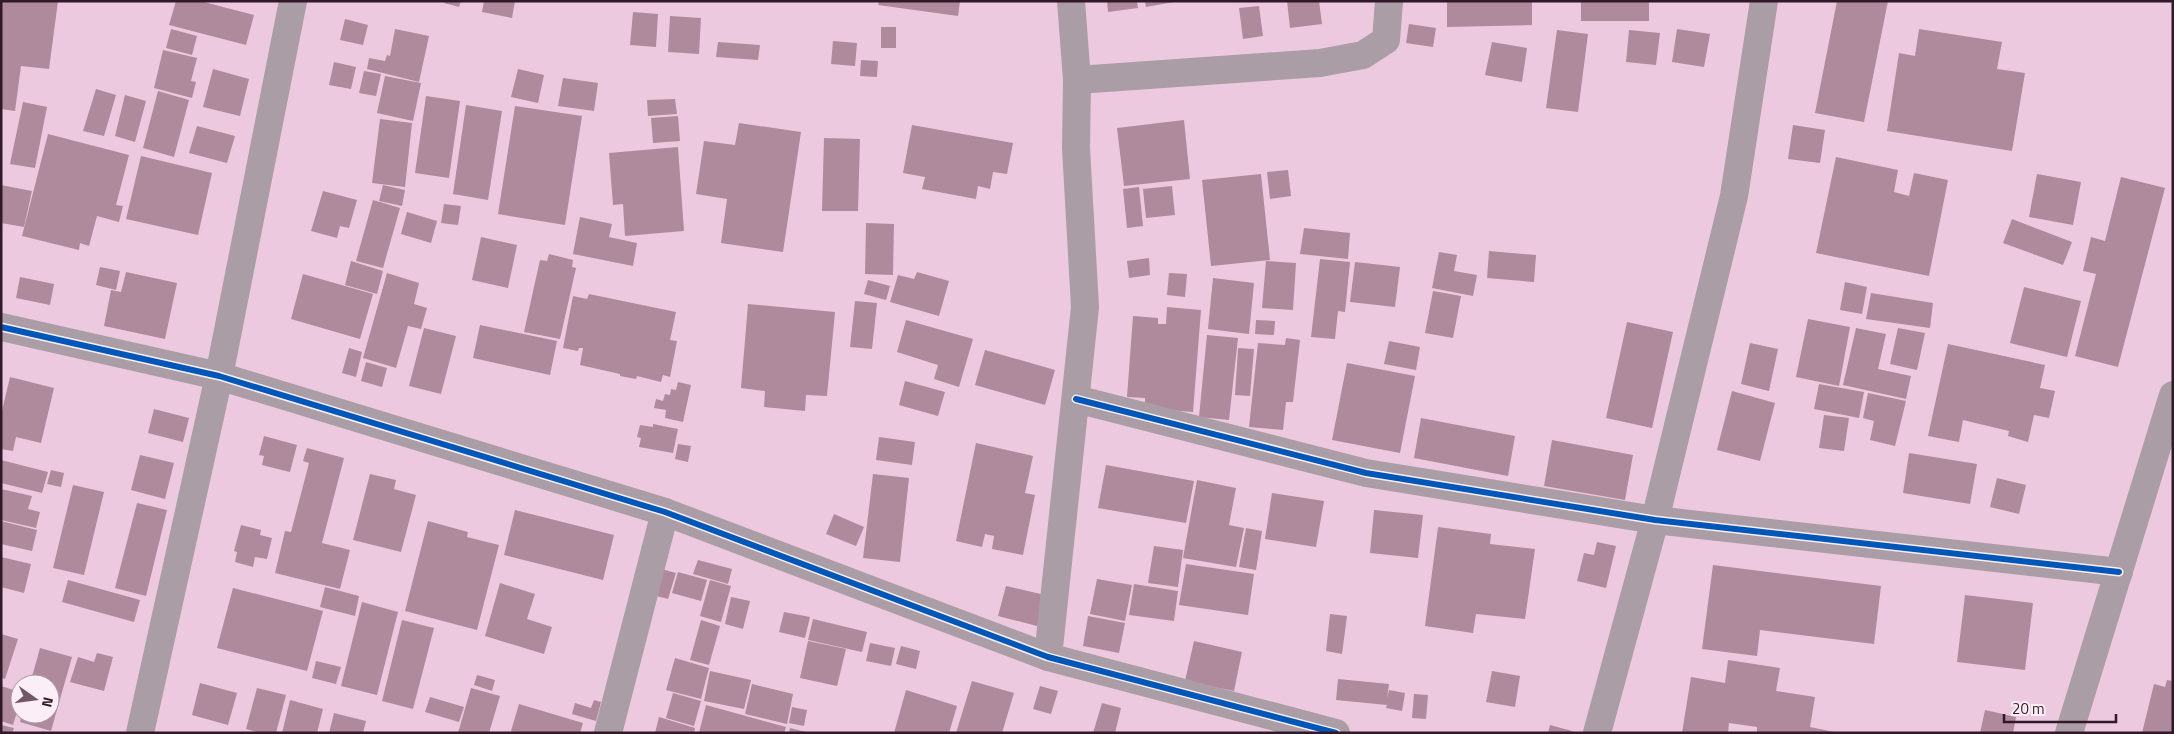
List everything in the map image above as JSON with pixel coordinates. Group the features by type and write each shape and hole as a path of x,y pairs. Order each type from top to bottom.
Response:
{"street":[{"path":"140,733 219,376 293,1"},
{"path":"1048,656 1085,307 1076,148 1077,80 1071,1"},
{"path":"1077,80 1320,63 1363,55 1386,40 1389,1"},
{"path":"1597,733 1655,520 1734,196 1764,1"},
{"path":"1,327 219,376 665,512 1048,656 1336,733"},
{"path":"2070,733 2173,395"},
{"path":"1076,399 1366,473 1655,520 2120,572"},
{"path":"608,733 665,512"}],"building":[{"path":"1,1 58,1 49,69 21,66 15,111 1,109"},
{"path":"176,1 200,1 254,15 246,45 169,25"},
{"path":"445,1 461,1 459,7 444,3"},
{"path":"484,1 515,1 512,18 482,12"},
{"path":"879,1 960,1 958,16 878,5"},
{"path":"1107,1 1137,1 1138,8 1108,12"},
{"path":"1145,1 1174,1 1174,2 1146,7"},
{"path":"1287,1 1319,1 1322,24 1290,28"},
{"path":"1447,1 1532,1 1532,25 1447,27"},
{"path":"1581,1 1649,1 1649,21 1581,21"},
{"path":"1837,1 1888,1 1864,122 1815,113"},
{"path":"1259,6 1263,36 1243,39 1239,8"},
{"path":"633,12 658,14 656,47 630,45"},
{"path":"670,16 701,18 699,54 668,52"},
{"path":"345,19 368,25 363,45 340,40"},
{"path":"1409,24 1436,28 1433,47 1406,43"},
{"path":"881,27 896,27 896,48 881,48"},
{"path":"171,29 197,36 192,55 166,48"},
{"path":"395,29 429,36 419,82 367,69 369,58 385,61 387,55 390,56"},
{"path":"1677,29 1710,34 1704,67 1672,62"},
{"path":"1919,29 2002,42 1997,69 2025,73 2012,151 1887,131 1899,53 1915,56"},
{"path":"1557,30 1588,34 1578,112 1546,108"},
{"path":"1629,30 1660,33 1656,65 1626,62"},
{"path":"833,41 857,43 855,66 831,64"},
{"path":"718,42 760,45 758,60 716,57"},
{"path":"1492,42 1527,48 1522,82 1485,75"},
{"path":"163,50 197,58 191,81 196,82 192,98 154,88"},
{"path":"861,60 878,61 877,77 860,76"},
{"path":"334,62 356,67 351,89 329,85"},
{"path":"213,69 249,79 240,116 203,107"},
{"path":"518,69 544,75 538,103 511,97"},
{"path":"364,71 381,74 376,96 359,93"},
{"path":"385,76 421,83 413,121 377,113"},
{"path":"563,78 598,83 594,111 558,106"},
{"path":"96,89 116,95 104,136 83,131"},
{"path":"158,91 189,100 174,157 143,148"},
{"path":"125,95 146,101 135,142 115,136"},
{"path":"426,96 460,101 449,178 415,173"},
{"path":"675,99 677,114 648,116 647,100"},
{"path":"23,102 47,107 35,168 10,164"},
{"path":"466,105 502,111 488,200 453,194"},
{"path":"515,106 582,116 565,225 498,214"},
{"path":"678,116 680,141 653,143 651,118"},
{"path":"380,119 412,123 405,187 372,183"},
{"path":"1184,120 1190,179 1124,186 1117,128"},
{"path":"739,123 801,132 783,252 721,243 727,199 696,194 704,141 735,145"},
{"path":"912,125 1013,143 1007,174 993,172 990,189 978,186 976,199 922,189 925,177 903,173"},
{"path":"1793,125 1825,130 1820,163 1788,159"},
{"path":"197,126 235,136 227,163 189,153"},
{"path":"48,134 129,155 116,205 123,206 119,222 97,216 89,246 80,243 79,250 22,236"},
{"path":"824,138 860,139 858,211 822,211"},
{"path":"678,147 684,231 625,236 623,204 613,205 609,153"},
{"path":"141,156 212,173 198,235 126,219"},
{"path":"1836,157 1898,170 1894,192 1909,196 1914,173 1948,180 1929,276 1816,253"},
{"path":"1288,170 1291,196 1270,199 1267,172"},
{"path":"1261,174 1270,260 1211,266 1202,180"},
{"path":"2037,174 2081,182 2073,225 2029,217"},
{"path":"2121,177 2165,188 2118,367 2075,356 2096,274 2083,271 2091,237 2105,241"},
{"path":"1,185 32,191 24,227 1,223"},
{"path":"383,185 405,190 402,206 379,201"},
{"path":"1172,186 1175,215 1146,218 1143,189"},
{"path":"1139,187 1143,226 1127,228 1123,189"},
{"path":"323,191 357,200 349,228 340,226 337,238 311,231"},
{"path":"373,200 400,208 383,268 356,261"},
{"path":"444,204 461,206 458,225 441,223"},
{"path":"407,212 437,221 431,243 401,234"},
{"path":"580,217 612,224 609,237 637,243 633,266 573,254"},
{"path":"2012,219 2072,242 2063,265 2003,243"},
{"path":"866,223 894,224 893,275 865,274"},
{"path":"1304,228 1350,233 1348,259 1300,254"},
{"path":"481,237 517,245 508,288 472,280"},
{"path":"1489,251 1536,255 1534,282 1487,278"},
{"path":"1439,252 1457,255 1454,271 1477,275 1473,296 1432,288"},
{"path":"549,254 573,260 572,267 576,268 560,339 524,332 540,260 547,261"},
{"path":"1149,258 1150,275 1129,278 1127,261"},
{"path":"1320,259 1350,262 1345,312 1338,311 1335,339 1311,337"},
{"path":"351,261 383,271 377,294 345,285"},
{"path":"1266,261 1296,263 1293,310 1262,308"},
{"path":"1355,262 1400,267 1395,307 1350,302"},
{"path":"100,267 120,271 116,290 96,285"},
{"path":"126,272 177,283 165,339 104,326 111,290 121,292"},
{"path":"917,272 949,281 939,316 890,302 898,275 914,279"},
{"path":"387,273 419,283 414,304 427,308 421,329 408,326 396,368 363,358"},
{"path":"1169,273 1187,274 1185,297 1167,295"},
{"path":"303,274 373,294 360,339 291,319"},
{"path":"20,277 54,284 50,305 16,298"},
{"path":"1213,278 1254,283 1249,334 1208,329"},
{"path":"868,280 890,286 886,300 864,294"},
{"path":"1845,282 1867,287 1862,314 1840,310"},
{"path":"2024,287 2081,301 2067,357 2010,343"},
{"path":"1433,291 1461,296 1453,338 1425,333"},
{"path":"1871,293 1933,303 1930,328 1866,319"},
{"path":"589,294 676,312 670,340 677,341 670,377 663,375 661,382 637,376 636,379 620,376 620,374 580,365 583,348 579,348 578,351 563,348 573,296 587,299"},
{"path":"855,301 877,303 872,349 850,347"},
{"path":"748,304 835,312 827,396 806,395 805,411 764,407 765,391 741,388"},
{"path":"1167,307 1201,310 1193,412 1145,408 1145,398 1127,397 1133,316 1158,318 1158,324 1166,324"},
{"path":"1808,319 1850,327 1839,386 1796,377"},
{"path":"906,320 973,339 959,387 934,379 938,365 897,352"},
{"path":"1256,320 1275,321 1274,335 1255,334"},
{"path":"1627,322 1673,332 1652,428 1606,418"},
{"path":"480,325 557,341 550,375 473,358"},
{"path":"424,328 456,336 441,394 409,386"},
{"path":"1856,328 1886,334 1878,369 1911,376 1906,399 1843,385"},
{"path":"1898,328 1925,333 1917,370 1890,364"},
{"path":"1207,335 1238,338 1229,420 1199,417"},
{"path":"1286,338 1300,340 1293,402 1286,402 1283,430 1249,427 1258,343 1285,345"},
{"path":"1389,341 1420,347 1416,370 1384,364"},
{"path":"1750,343 1778,349 1769,391 1741,384"},
{"path":"1948,344 2045,365 2040,388 2055,391 2049,418 2034,415 2028,442 2008,436 2009,431 1963,420 1959,442 1928,436"},
{"path":"349,348 362,352 356,377 342,373"},
{"path":"1238,348 1254,349 1250,396 1235,395"},
{"path":"985,350 1055,370 1045,405 975,385"},
{"path":"366,362 387,368 382,387 361,381"},
{"path":"1347,363 1415,376 1400,453 1332,440"},
{"path":"10,377 54,388 41,443 16,437 13,451 1,449 1,415"},
{"path":"905,381 945,392 938,416 899,405"},
{"path":"678,382 691,385 683,422 665,418 666,410 654,408 656,399 663,401 665,394 670,395 671,389 676,390"},
{"path":"1819,384 1864,392 1859,418 1814,409"},
{"path":"1732,391 1775,403 1760,461 1717,450"},
{"path":"1868,393 1906,401 1895,446 1870,440 1874,421 1863,418"},
{"path":"154,409 189,418 183,442 148,433"},
{"path":"1824,415 1849,418 1844,451 1819,448"},
{"path":"1421,418 1515,436 1508,476 1414,458"},
{"path":"653,424 678,429 673,453 639,447 641,438 637,437 640,425 653,427"},
{"path":"264,436 297,445 290,472 262,465 264,456 259,455"},
{"path":"879,437 915,442 912,465 876,460"},
{"path":"1552,440 1633,455 1625,500 1544,486"},
{"path":"976,443 1033,456 1025,493 1035,495 1023,555 992,549 994,536 985,534 982,547 956,541"},
{"path":"678,444 691,446 688,462 675,459"},
{"path":"307,448 344,458 322,543 350,550 340,589 275,573 285,531 291,532 309,463 303,461"},
{"path":"1909,453 1977,464 1970,504 1903,493"},
{"path":"140,455 174,463 165,499 131,490"},
{"path":"1,460 48,472 42,493 1,483"},
{"path":"1106,465 1194,481 1186,523 1098,508"},
{"path":"51,470 64,473 61,487 47,484"},
{"path":"370,474 396,480 394,489 416,495 401,552 353,540"},
{"path":"873,474 909,478 900,562 863,558"},
{"path":"1997,478 2026,485 2019,514 1990,507"},
{"path":"1197,480 1236,488 1229,525 1244,528 1236,567 1183,558"},
{"path":"73,485 104,492 84,575 53,568"},
{"path":"1,489 32,496 28,509 40,512 36,528 1,520"},
{"path":"1272,493 1324,501 1316,547 1265,539"},
{"path":"137,503 167,510 146,596 115,588"},
{"path":"515,510 614,535 603,580 504,555"},
{"path":"1374,510 1423,515 1418,558 1370,553"},
{"path":"834,514 864,527 856,546 826,534"},
{"path":"1,521 37,530 32,551 1,544"},
{"path":"428,521 468,532 467,537 499,545 477,630 405,611"},
{"path":"241,525 261,530 260,535 272,538 267,559 255,557 253,567 235,562 237,552 234,551"},
{"path":"1438,527 1491,534 1490,544 1535,549 1525,619 1476,614 1473,633 1425,626"},
{"path":"1246,528 1262,531 1256,570 1239,567"},
{"path":"1597,542 1616,546 1606,588 1577,581 1584,553 1594,555"},
{"path":"1154,546 1183,550 1178,587 1148,583"},
{"path":"1,557 31,564 24,593 1,587"},
{"path":"698,560 732,569 728,584 693,574"},
{"path":"1186,564 1254,574 1248,615 1179,605"},
{"path":"1713,565 1881,586 1874,644 1760,630 1757,656 1702,649"},
{"path":"661,569 676,573 668,599 653,595"},
{"path":"678,572 707,580 701,601 672,593"},
{"path":"1097,579 1132,585 1125,621 1090,614"},
{"path":"68,580 140,600 134,622 62,602"},
{"path":"710,580 731,586 721,622 700,616"},
{"path":"500,583 535,594 527,619 552,627 544,654 485,636"},
{"path":"1134,584 1178,591 1174,621 1129,615"},
{"path":"1006,586 1045,595 1037,626 998,616"},
{"path":"325,587 359,596 355,616 320,607"},
{"path":"233,588 323,611 307,671 217,648"},
{"path":"1965,595 2033,603 2025,670 1957,662"},
{"path":"731,597 750,601 743,629 725,624"},
{"path":"362,602 398,612 377,695 341,686"},
{"path":"784,612 810,617 805,638 779,632"},
{"path":"1330,614 1347,616 1342,654 1326,651"},
{"path":"1088,616 1125,623 1119,653 1083,646"},
{"path":"813,619 867,632 862,652 808,640"},
{"path":"402,620 434,628 413,709 382,701"},
{"path":"701,620 720,626 709,665 690,660"},
{"path":"1,634 18,639 5,679 1,678"},
{"path":"808,641 846,649 837,686 800,678"},
{"path":"1194,641 1242,652 1234,691 1185,681"},
{"path":"870,643 895,648 891,666 866,661"},
{"path":"901,646 920,651 916,669 896,664"},
{"path":"40,648 72,657 60,699 60,674 33,674"},
{"path":"97,653 113,657 104,691 70,682 78,657 94,662"},
{"path":"675,658 709,668 701,699 666,690"},
{"path":"1728,660 1780,668 1776,691 1815,697 1810,727 1839,733 1757,733 1757,727 1729,723 1728,733 1682,733 1691,677 1725,683"},
{"path":"316,661 341,667 336,684 312,678"},
{"path":"710,671 751,680 744,709 704,701"},
{"path":"1492,671 1520,676 1515,707 1486,702"},
{"path":"477,675 495,680 492,691 474,685"},
{"path":"1338,679 1389,684 1387,699 1389,690 1405,693 1402,711 1386,708 1387,705 1336,700"},
{"path":"2167,680 2173,681 2173,733 2142,733 2154,684 2165,687"},
{"path":"972,681 1014,693 1002,733 956,733"},
{"path":"200,683 237,693 228,725 192,715"},
{"path":"752,684 793,694 787,724 745,714"},
{"path":"1,686 10,689 10,724 1,721"},
{"path":"1040,686 1058,691 1051,714 1033,709"},
{"path":"257,688 286,695 276,733 260,733 246,729"},
{"path":"471,688 500,696 489,733 458,733"},
{"path":"906,690 957,706 949,733 894,733"},
{"path":"673,693 701,701 694,726 666,718"},
{"path":"1414,694 1428,695 1426,719 1412,718"},
{"path":"430,697 464,707 459,722 425,712"},
{"path":"290,700 323,709 317,733 282,733"},
{"path":"594,700 601,702 596,721 572,714 575,703 591,708"},
{"path":"1102,703 1121,708 1115,733 1093,733"},
{"path":"519,704 583,723 580,733 518,733 511,731"},
{"path":"706,705 786,727 784,733 699,733"},
{"path":"792,707 807,710 804,726 789,723"},
{"path":"1985,710 2016,717 2013,733 1980,733"},
{"path":"334,713 366,721 363,733 329,733"},
{"path":"659,717 695,728 694,733 655,733"},
{"path":"27,724 53,724 51,731"},
{"path":"1,725 14,728 12,733 1,733"},
{"path":"1550,725 1572,731 1572,733 1548,733"},
{"path":"790,728 806,732 806,733 789,733"}],"cycle path":[{"path":"1,327 219,376 665,512 1048,657 1336,733"},
{"path":"1076,399 1366,473 1655,520 2119,572"}]}
